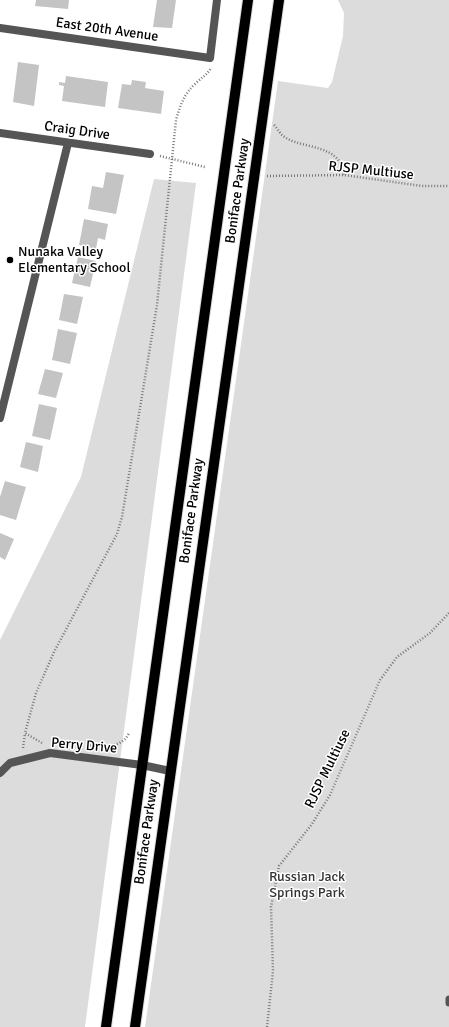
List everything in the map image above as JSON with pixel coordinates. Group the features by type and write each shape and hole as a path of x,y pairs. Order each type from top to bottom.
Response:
{"main road":[{"name":"Boniface Parkway","path":"106,1027 248,0"},
{"name":"Boniface Parkway","path":"135,1027 279,0"}],"street":[{"name":"East 20th Avenue","path":"0,28 210,58 218,0"},
{"name":"Craig Drive","path":"0,133 150,154"},
{"path":"0,418 68,143"},
{"name":"Perry Drive","path":"0,773 10,763 50,753 142,765 170,771"}],"path":[{"path":"49,743 42,743 25,733 36,693 54,652 117,534 122,517 157,305 176,120 182,100 195,84 208,74 212,68"},
{"path":"270,120 282,135 294,142 320,149 333,155 339,161 344,175"},
{"path":"150,154 205,166"},
{"name":"RJSP Multiuse","path":"267,176 344,175 422,186 449,186"},
{"name":"RJSP Multiuse","path":"267,1027 273,971 271,907 279,866 312,824 330,795 380,680 397,657 430,633 449,613"},
{"path":"80,744 104,746 120,744 127,738 129,733"}],"green space":[{"name":"Russian Jack Springs Park","path":"338,0 449,0 449,1027 145,1027 278,81 328,88 332,82 343,36 344,13"},
{"path":"154,179 196,183 85,1027 0,1027 0,640 81,477"}],"building":[{"path":"36,0 69,0 68,9 35,6"},
{"path":"157,0 176,0 172,28 153,27"},
{"path":"18,62 39,65 34,106 13,102"},
{"path":"66,76 108,82 105,107 62,101 64,86 59,85 59,82 65,83"},
{"path":"132,80 146,82 145,88 164,91 161,114 118,108 122,84 131,85"},
{"path":"106,172 124,175 116,214 88,209 92,186 103,188"},
{"path":"84,219 108,224 105,240 98,238 96,249 79,245"},
{"path":"78,257 96,261 90,287 72,283"},
{"path":"64,294 83,297 77,324 59,320"},
{"path":"58,329 77,333 70,364 52,360"},
{"path":"45,369 63,373 56,398 38,394"},
{"path":"39,404 57,408 50,440 32,436"},
{"path":"26,442 43,446 38,472 20,467"},
{"path":"5,481 26,487 16,520 0,515 0,497"},
{"path":"0,533 14,539 5,560 0,557"}],"place":[{"name":"Nunaka Valley Elementary School","path":"10,260"}]}
